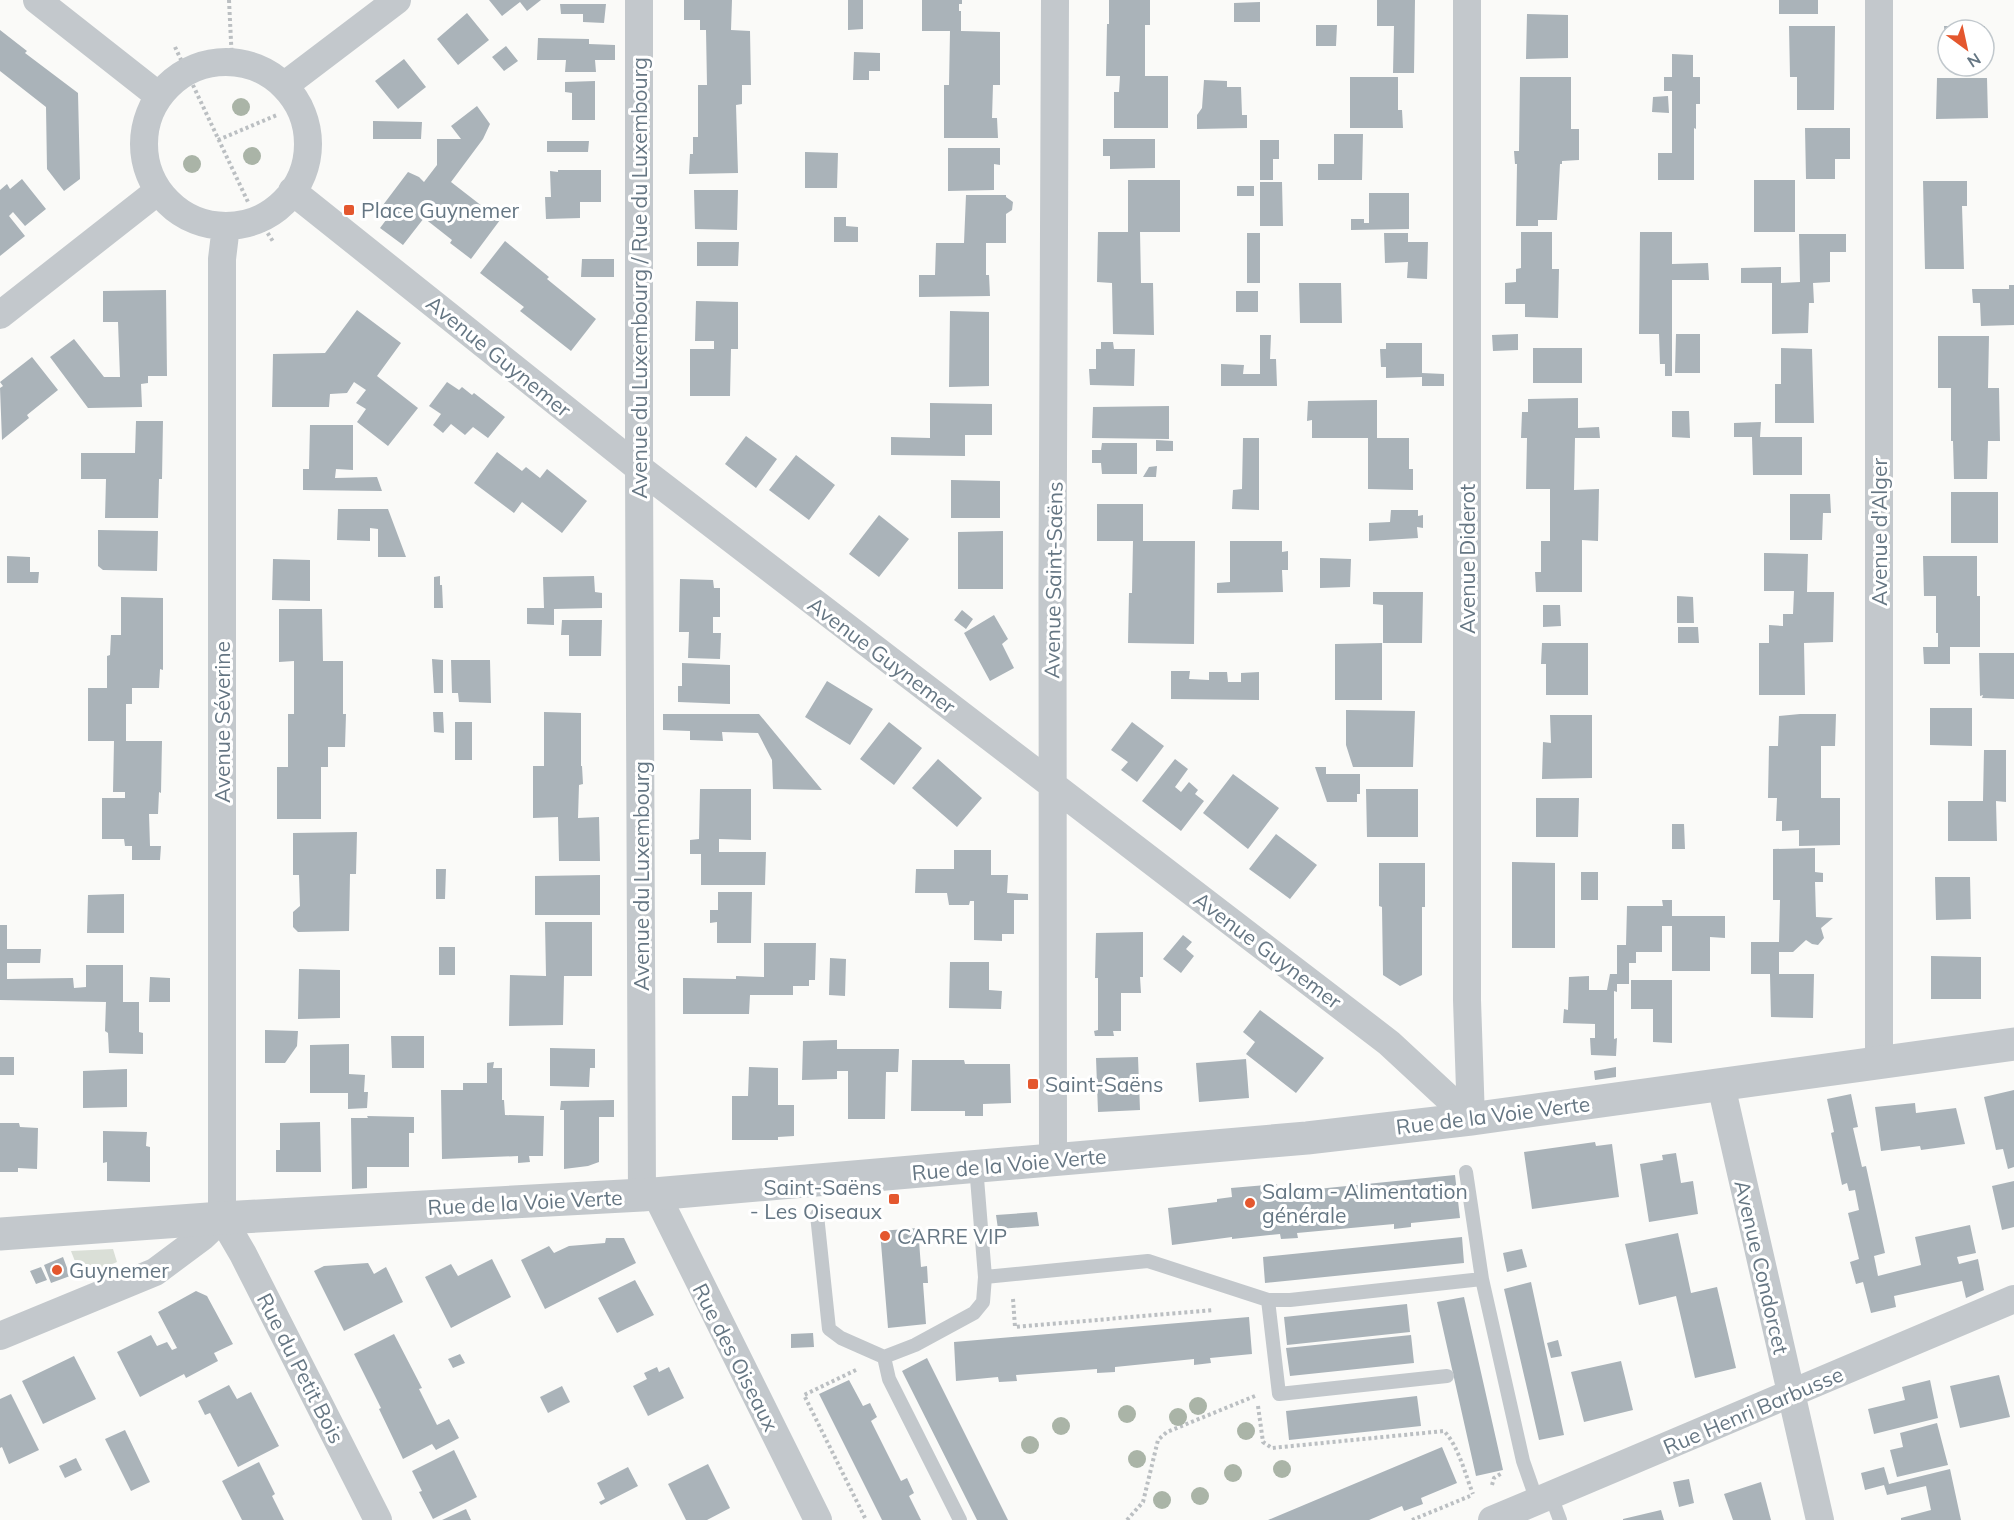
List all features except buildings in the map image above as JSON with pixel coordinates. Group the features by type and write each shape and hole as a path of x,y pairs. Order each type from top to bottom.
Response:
{"street":[{"path":"37,0 60,9 159,96"},
{"path":"285,86 397,0"},
{"name":"Avenue du Luxembourg / Rue du Luxembourg","path":"639,0 639,557"},
{"name":"Avenue Saint-Saëns","path":"1053,1160 1051,784 1055,0"},
{"name":"Avenue Diderot","path":"1467,0 1467,1000 1471,1119"},
{"name":"Avenue d'Alger","path":"1879,0 1879,1063"},
{"path":"180,59 211,63 232,62 264,70 285,86 299,105 307,128 308,153 302,176 276,210 255,213 243,225 226,226 206,224 188,217 171,206 158,190 147,168 144,143 148,118 159,96 171,82 180,59"},
{"path":"0,315 158,190"},
{"name":"Avenue Guynemer","path":"292,191 639,468 1389,1043 1471,1119"},
{"name":"Avenue Séverine","path":"222,1218 222,259 226,226"},
{"name":"Avenue du Luxembourg","path":"639,557 649,1195"},
{"name":"Rue de la Voie Verte","path":"0,1234 222,1218 649,1195 1306,1138 1471,1119 2014,1044"},
{"name":"Avenue Condorcet","path":"1721,1085 1820,1520"},
{"name":"Rue des Oiseaux","path":"649,1195 818,1520"},
{"path":"0,1336 155,1272 202,1237 222,1218"},
{"name":"Rue du Petit Bois","path":"222,1218 243,1254 378,1520"},
{"name":"Rue Henri Barbusse","path":"1492,1520 1549,1506 1791,1394 2014,1299"}],"lane":[{"path":"817,1215 829,1329 841,1338 884,1357 915,1345 974,1313 983,1302 985,1276 976,1166"},
{"path":"1466,1172 1482,1279 1523,1461 1549,1506"},
{"path":"985,1276 1148,1261 1268,1300 1290,1300 1482,1279"},
{"path":"1268,1300 1279,1394 1447,1376"},
{"path":"884,1357 889,1378 960,1520"}],"path":[{"path":"229,0 232,62"},
{"path":"180,59 243,194 274,243"},
{"path":"1011,1274 1015,1327 1224,1309"},
{"path":"866,1520 804,1395 884,1357"},
{"path":"1127,1520 1143,1502 1158,1440 1167,1432 1257,1395 1263,1442 1272,1448 1444,1431 1454,1448 1473,1494"},
{"path":"1492,1486 1494,1478 1523,1461"},
{"path":"1412,1520 1482,1490"}],"shaded area":[{"path":"113,1249 117,1262 81,1277 71,1251"}],"place":[{"name":"Place Guynemer","path":"349,210"},
{"name":"Saint-Saëns","path":"1033,1084"},
{"name":"Saint-Saëns - Les Oiseaux","path":"894,1199"},
{"name":"Salam - Alimentation générale","path":"1250,1203"},
{"name":"CARRE VIP","path":"885,1236"},
{"name":"Guynemer","path":"57,1270"}]}
